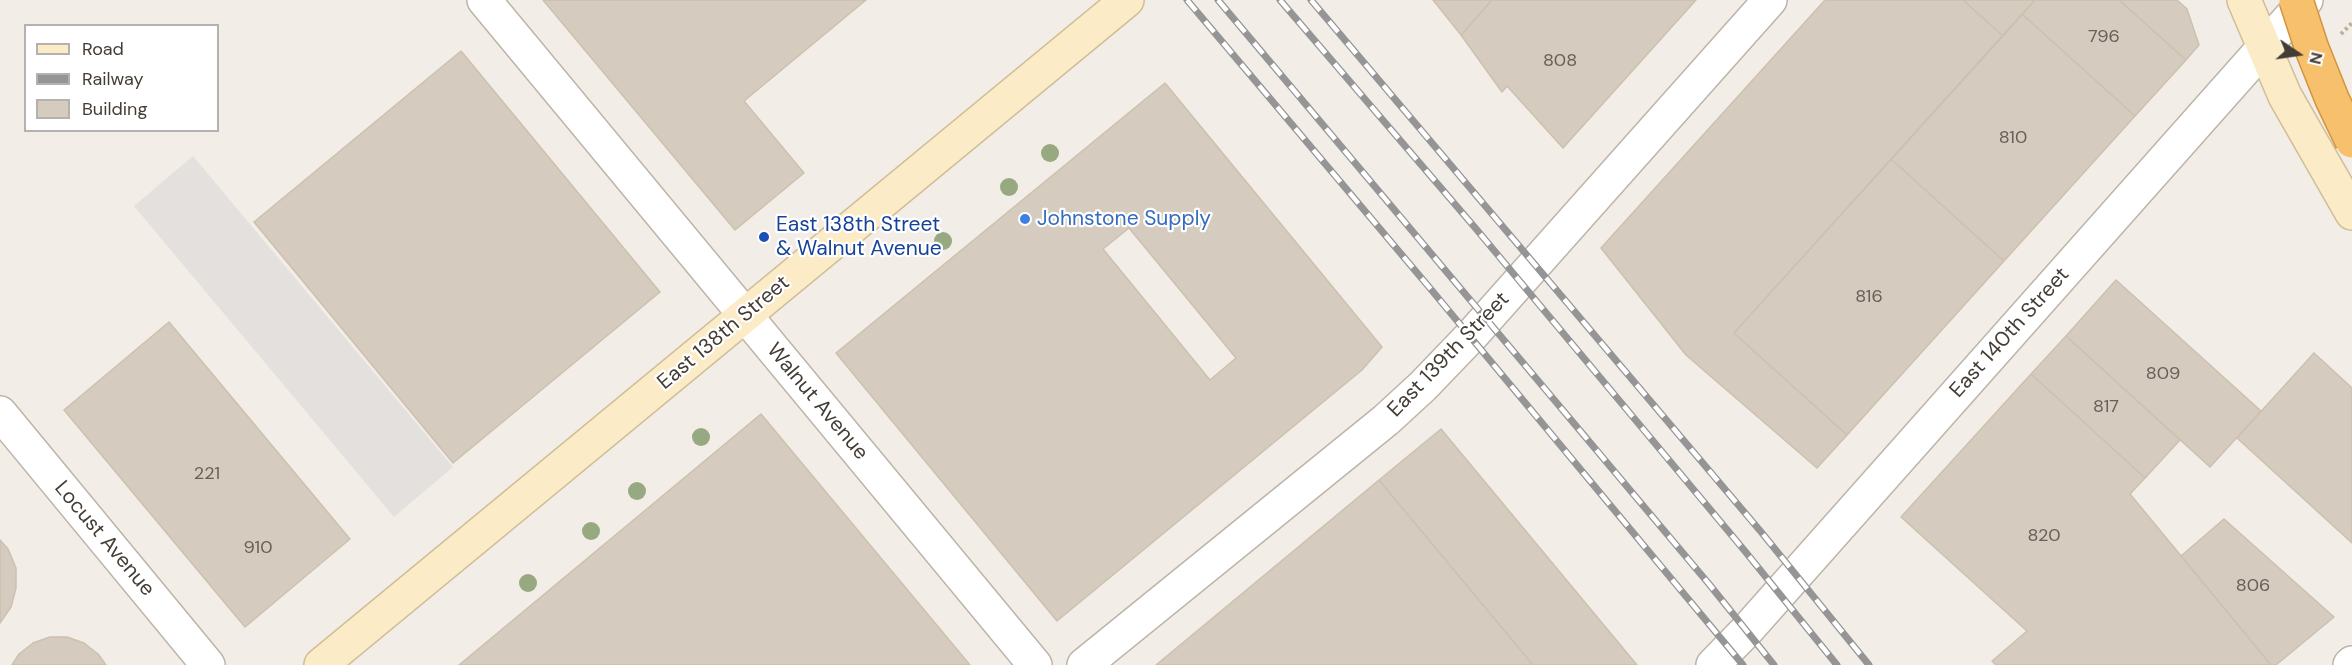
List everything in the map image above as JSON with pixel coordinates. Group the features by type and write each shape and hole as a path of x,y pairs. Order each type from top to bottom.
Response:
{"highway":[{"path":"2296,0 2312,49 2352,141"}],"main road":[{"name":"East 138th Street","path":"321,665 1127,0"},
{"path":"2244,0 2285,96 2352,213"}],"street":[{"name":"Walnut Avenue","path":"484,0 1035,665"},
{"name":"East 139th Street","path":"1084,665 1386,420 1423,386 1770,0"},
{"name":"East 140th Street","path":"1713,665 1763,612 2306,0"},
{"name":"Locust Avenue","path":"0,413 208,665"}],"shaded area":[{"path":"193,156 453,467 394,517 134,206"}],"building":[{"path":"543,0 866,0 744,101 804,173 735,230"},
{"path":"1433,0 1492,0 1461,35"},
{"path":"1492,0 1696,0 1563,148 1507,86 1502,92 1461,35"},
{"path":"1825,0 1963,0 2003,36 1734,333 1847,435 1817,468 1686,355 1601,248"},
{"path":"1963,0 2035,0 2003,36"},
{"path":"2035,0 2119,0 2186,60 2135,116 2022,14"},
{"path":"2119,0 2177,0 2187,9 2199,45 2186,60"},
{"path":"2022,14 2135,116 2004,261 1891,159"},
{"path":"461,51 660,292 453,463 254,222"},
{"path":"1165,83 1382,347 1362,370 1057,621 836,353","holes":["1129,228 1236,358 1210,380 1103,249"]},
{"path":"1891,159 2004,261 1847,435 1734,333"},
{"path":"2116,280 2261,411 2210,467 2066,336"},
{"path":"169,322 350,539 245,627 64,410"},
{"path":"2066,336 2180,440 2145,478 2031,374"},
{"path":"2314,353 2352,388 2352,543 2237,438"},
{"path":"2031,374 2145,478 2130,494 2271,665 1996,665 1992,661 2027,631 1901,517"},
{"path":"761,414 970,665 459,665"},
{"path":"1441,429 1637,665 1533,665 1379,480"},
{"path":"1379,480 1533,665 1156,665"},
{"path":"2224,519 2334,617 2276,665 2271,665 2181,556"},
{"path":"0,540 8,549 16,568 16,588 11,607 0,623"},
{"path":"50,637 67,637 84,643 98,654 106,665 12,665 19,654 33,643"}],"railway":[{"path":"1187,0 1743,665"},
{"path":"1218,0 1709,584 1774,665"},
{"path":"1280,0 1477,230 1837,665"},
{"path":"1311,0 1762,533 1869,665"}],"place":[{"name":"Johnstone Supply","path":"1025,219"},
{"name":"East 138th Street & Walnut Avenue","path":"764,237"}]}
